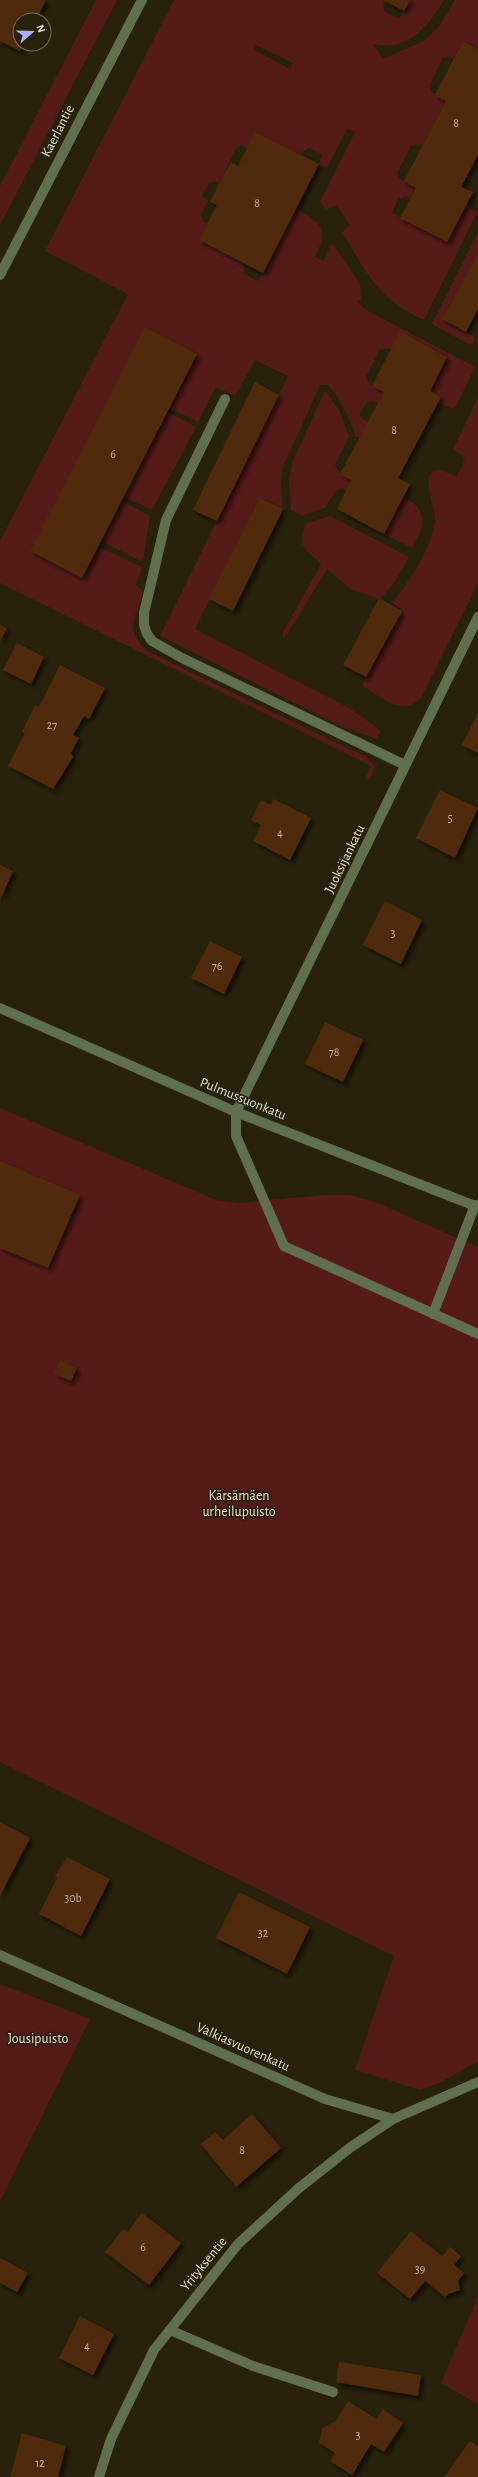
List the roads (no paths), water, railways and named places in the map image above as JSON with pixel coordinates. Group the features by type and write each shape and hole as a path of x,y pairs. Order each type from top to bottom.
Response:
{"street":[{"name":"Kaerlantie","path":"0,275 142,0"},
{"path":"225,399 166,520 144,613 147,634 152,641 182,658 405,765"},
{"name":"Juoksijankatu","path":"236,1112 478,617"},
{"name":"Pulmussuonkatu","path":"0,1008 236,1112 476,1206"},
{"path":"236,1112 236,1136 284,1246 478,1334"},
{"path":"433,1314 476,1206"},
{"name":"Valkiasvuorenkatu","path":"0,1955 324,2099 393,2119"},
{"path":"393,2119 478,2082"},
{"name":"Yrityksentie","path":"99,2477 111,2438 128,2400 154,2350 238,2244 298,2188 350,2147 393,2119"},
{"path":"170,2330 253,2366 334,2392"}],"park label":[{"name":"Kärsämäen urheilupuisto","path":"239,1504"},
{"name":"Jousipuisto","path":"38,2039"}]}
